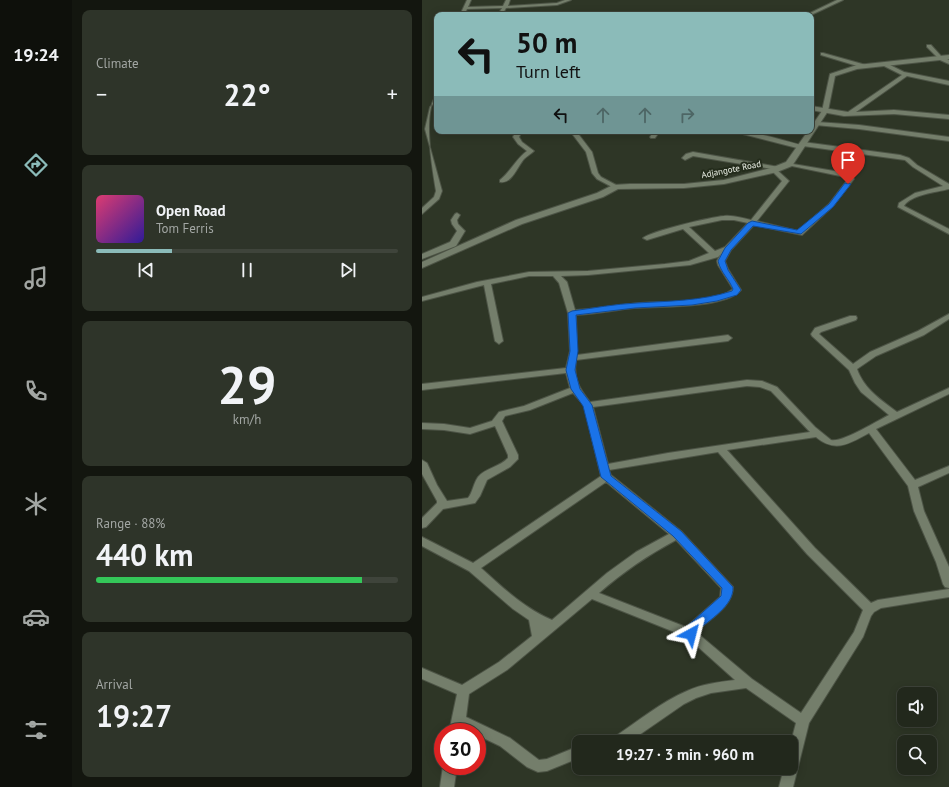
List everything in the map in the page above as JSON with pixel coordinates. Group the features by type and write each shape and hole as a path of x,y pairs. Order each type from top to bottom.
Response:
{"street":[{"path":"463,12 469,0"},
{"path":"502,12 508,0"},
{"path":"532,6 556,0"},
{"path":"465,8 532,6 556,4 569,0"},
{"path":"814,12 840,0"},
{"path":"929,46 940,59 949,62"},
{"path":"823,54 864,66"},
{"path":"814,130 825,111 832,75 847,69 864,66 949,57"},
{"path":"884,64 894,70 906,74 949,83"},
{"path":"849,114 906,74"},
{"path":"422,212 437,198 439,191 422,129 427,106 434,99"},
{"path":"814,109 849,114 894,112 949,117"},
{"path":"818,124 866,128 949,139"},
{"path":"502,181 511,174 522,158 531,151 520,143 516,137 518,134"},
{"path":"575,134 589,152 594,164 594,173 599,178 616,187"},
{"path":"751,134 802,146 900,157 907,159 915,166 949,187"},
{"path":"647,238 722,218 754,221 761,226 798,233 831,205 851,179 850,176 846,175 789,164 811,134"},
{"path":"572,313 635,305 692,302 728,296 735,293 737,290 735,285 724,270 721,261 728,249 754,221 786,181 776,169 693,154 688,155 685,158"},
{"name":"Adjangote Road","path":"422,265 519,222 600,195 616,187 724,182 776,169 789,164"},
{"path":"948,231 901,207 901,204 911,197 949,187"},
{"path":"422,257 453,244 461,231 455,224 454,220 457,215"},
{"path":"685,227 715,254"},
{"path":"422,299 487,282 530,274 588,273 690,263 728,249"},
{"path":"705,258 721,261"},
{"path":"554,273 563,282 572,313 574,351 570,370 575,389 588,405 605,473 677,534 727,587 728,594 725,598 690,630 691,634"},
{"path":"487,282 499,341"},
{"path":"852,370 857,363 918,334 949,316"},
{"path":"854,318 818,330 815,334 852,370 860,386 895,415"},
{"path":"572,358 728,338"},
{"path":"422,386 570,370"},
{"path":"588,405 747,383 762,384 774,388 786,403 818,434 828,442 835,444 848,441 895,415 949,391"},
{"path":"422,524 441,506 471,501 475,498 480,482 483,478 509,464 513,459 513,455 498,422 499,417 502,414 527,408 575,389"},
{"path":"422,426 444,427 470,431 498,422"},
{"path":"871,429 913,485 919,511 942,562 949,584"},
{"path":"473,568 605,473 668,456 818,434"},
{"path":"720,448 810,551 870,608"},
{"path":"422,462 432,485 442,501 441,506"},
{"path":"913,485 949,469"},
{"path":"422,673 451,687 463,690 503,666 553,626 611,576 640,555 677,534"},
{"path":"422,541 473,568 517,606 535,618 553,626"},
{"path":"798,738 802,721 859,634 870,608 878,604 949,593"},
{"path":"590,594 691,634 748,683 802,721"},
{"path":"535,618 538,638"},
{"path":"628,735 680,700 692,694 712,688 748,683"},
{"path":"458,723 463,699 463,690"},
{"path":"486,736 505,742 538,766 547,765 572,755"},
{"path":"447,787 449,775"},
{"path":"786,787 789,775"}],"route":[{"path":"691,634 690,630 725,598 728,594 727,587 677,534 646,511 606,477 592,426 588,405 575,389 570,370 574,351 572,313 635,305 676,304 728,296 735,293 737,290 735,285 724,270 721,261 728,249 752,223 798,233 831,205 848,184"}]}
